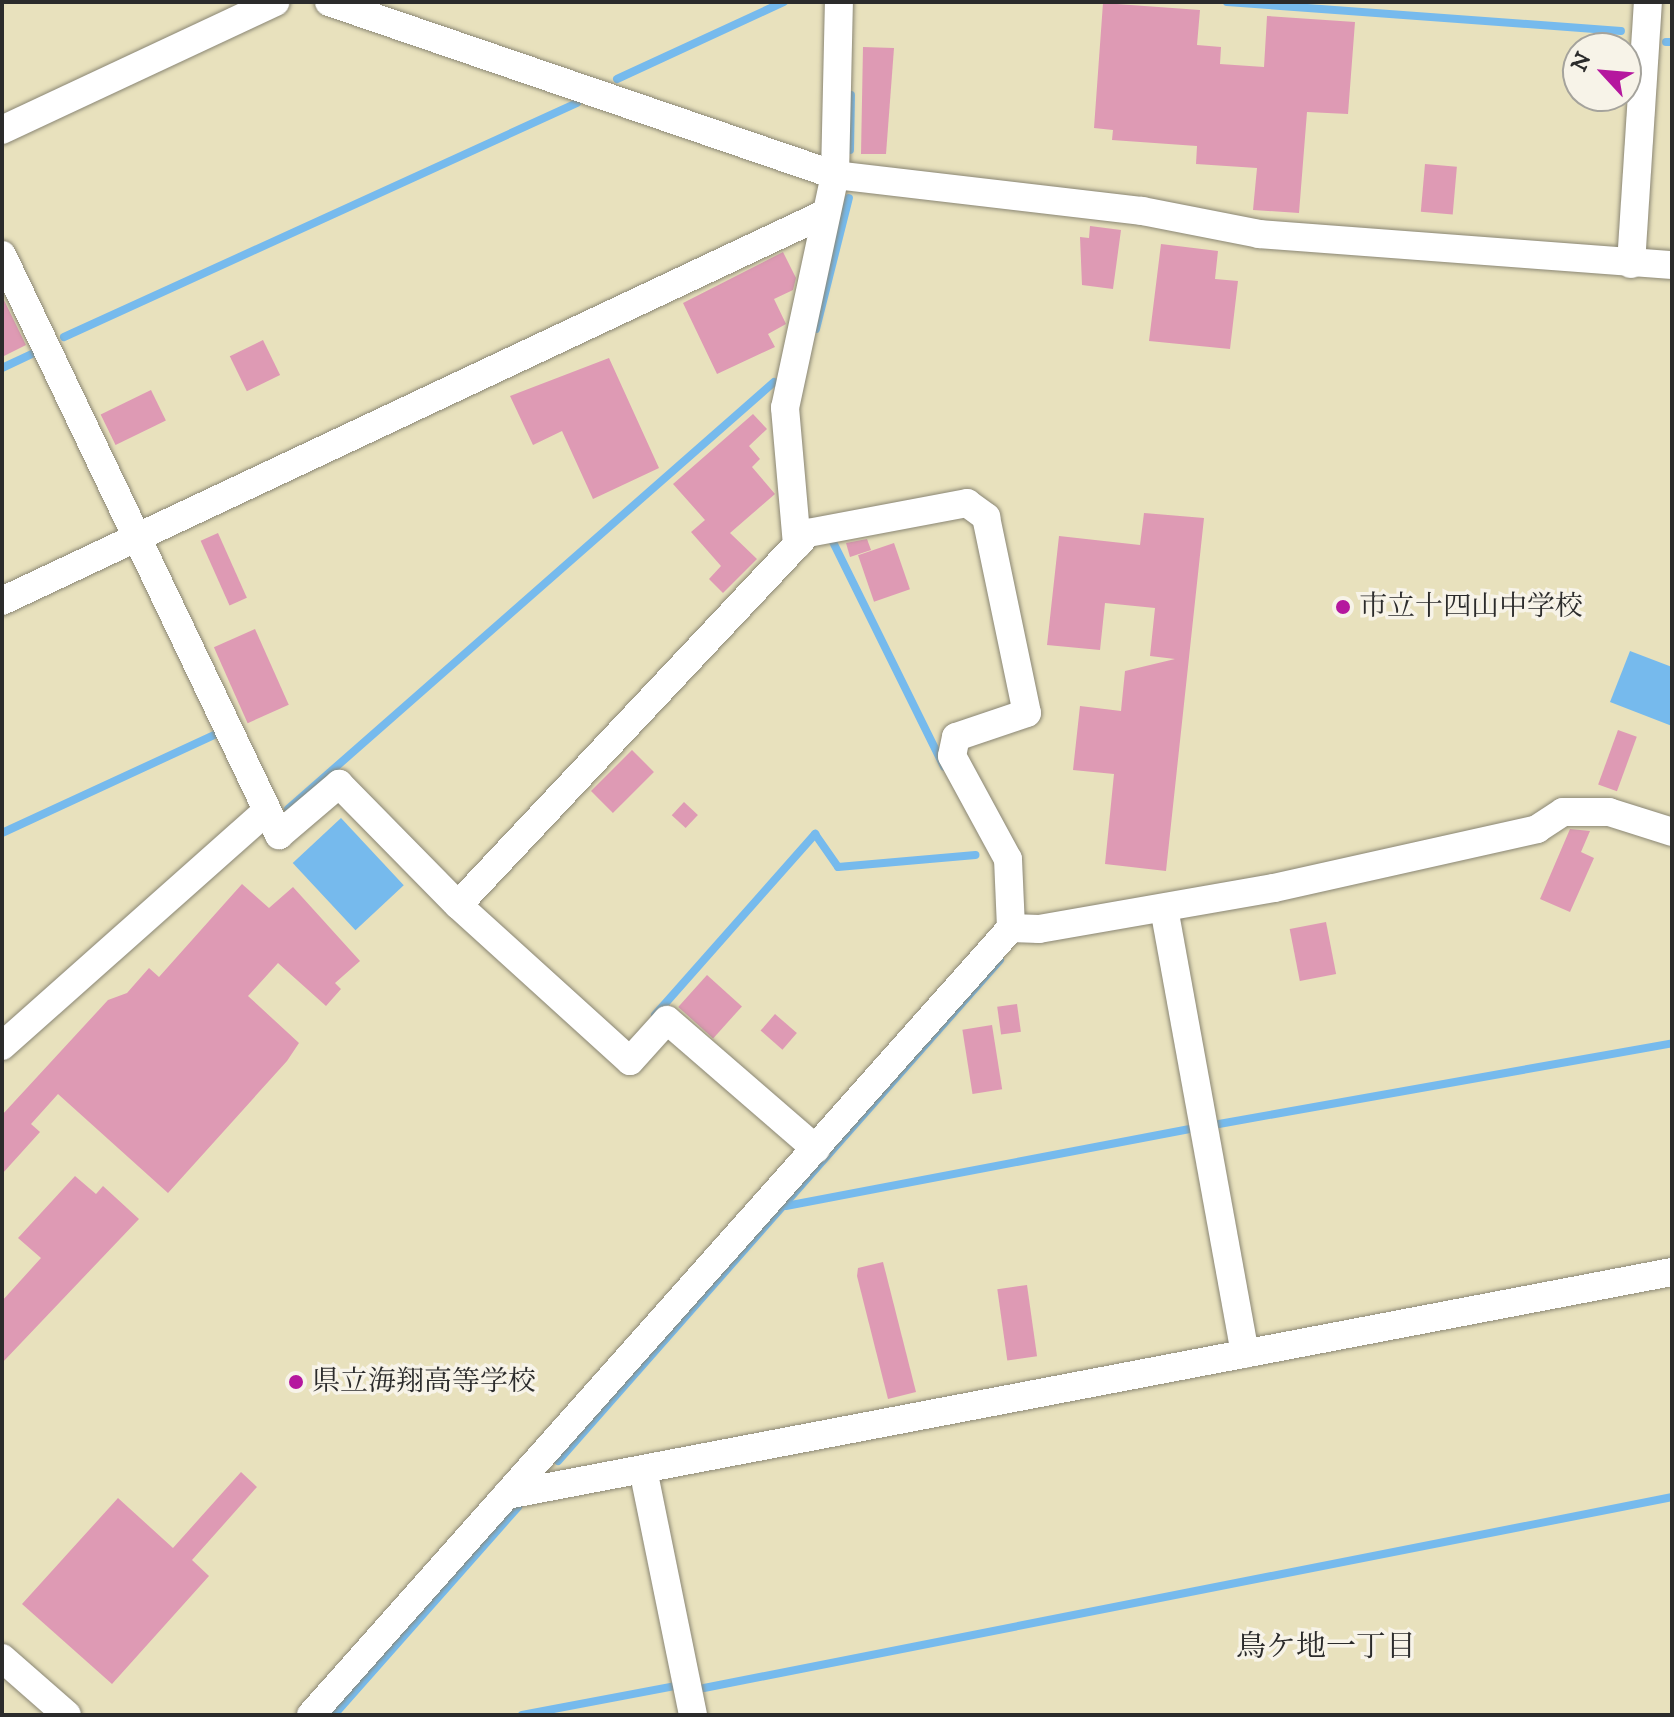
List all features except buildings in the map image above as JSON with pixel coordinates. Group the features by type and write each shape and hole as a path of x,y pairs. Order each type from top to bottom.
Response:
{"street":[{"path":"2,130 275,2"},
{"path":"329,2 835,175 1142,211 1259,234 1672,265"},
{"path":"797,545 785,408 824,214 835,175 839,2"},
{"path":"1631,264 1648,2"},
{"path":"2,601 824,214"},
{"path":"2,255 279,835 339,784 458,905 630,1061 667,1020 816,1149"},
{"path":"458,905 808,533 967,503 986,517 1027,713 956,737 952,756 1008,859 1011,928"},
{"path":"2,1046 266,812"},
{"path":"311,1715 1011,928 1164,908 1537,829 1563,812 1609,812 1672,832"},
{"path":"1164,908 1245,1354"},
{"path":"507,1495 644,1474 1672,1272"},
{"path":"644,1474 693,1715"},
{"path":"2,1658 67,1715"}],"water":[{"path":"1630,651 1672,667 1672,726 1610,702"},
{"path":"341,818 404,885 355,930 293,863"}],"waterway":[{"path":"617,79 784,2"},
{"path":"1227,2 1621,31"},
{"path":"1666,42 1672,42"},
{"path":"850,150 851,95"},
{"path":"64,337 577,103"},
{"path":"816,329 849,198"},
{"path":"2,368 34,353"},
{"path":"288,809 774,382"},
{"path":"831,538 944,767"},
{"path":"2,833 214,735"},
{"path":"655,1015 815,834 838,867 975,855"},
{"path":"558,1461 1000,960"},
{"path":"1219,1124 1672,1043"},
{"path":"786,1206 1190,1129"},
{"path":"704,1688 1672,1497"},
{"path":"334,1715 518,1507"},
{"path":"522,1715 681,1685"}],"place":[{"name":"市立十四山中学校","path":"1343,607"},
{"name":"県立海翔高等学校","path":"296,1382"}],"district":[{"name":"鳥ケ地一丁目","path":"1326,1648"}]}
